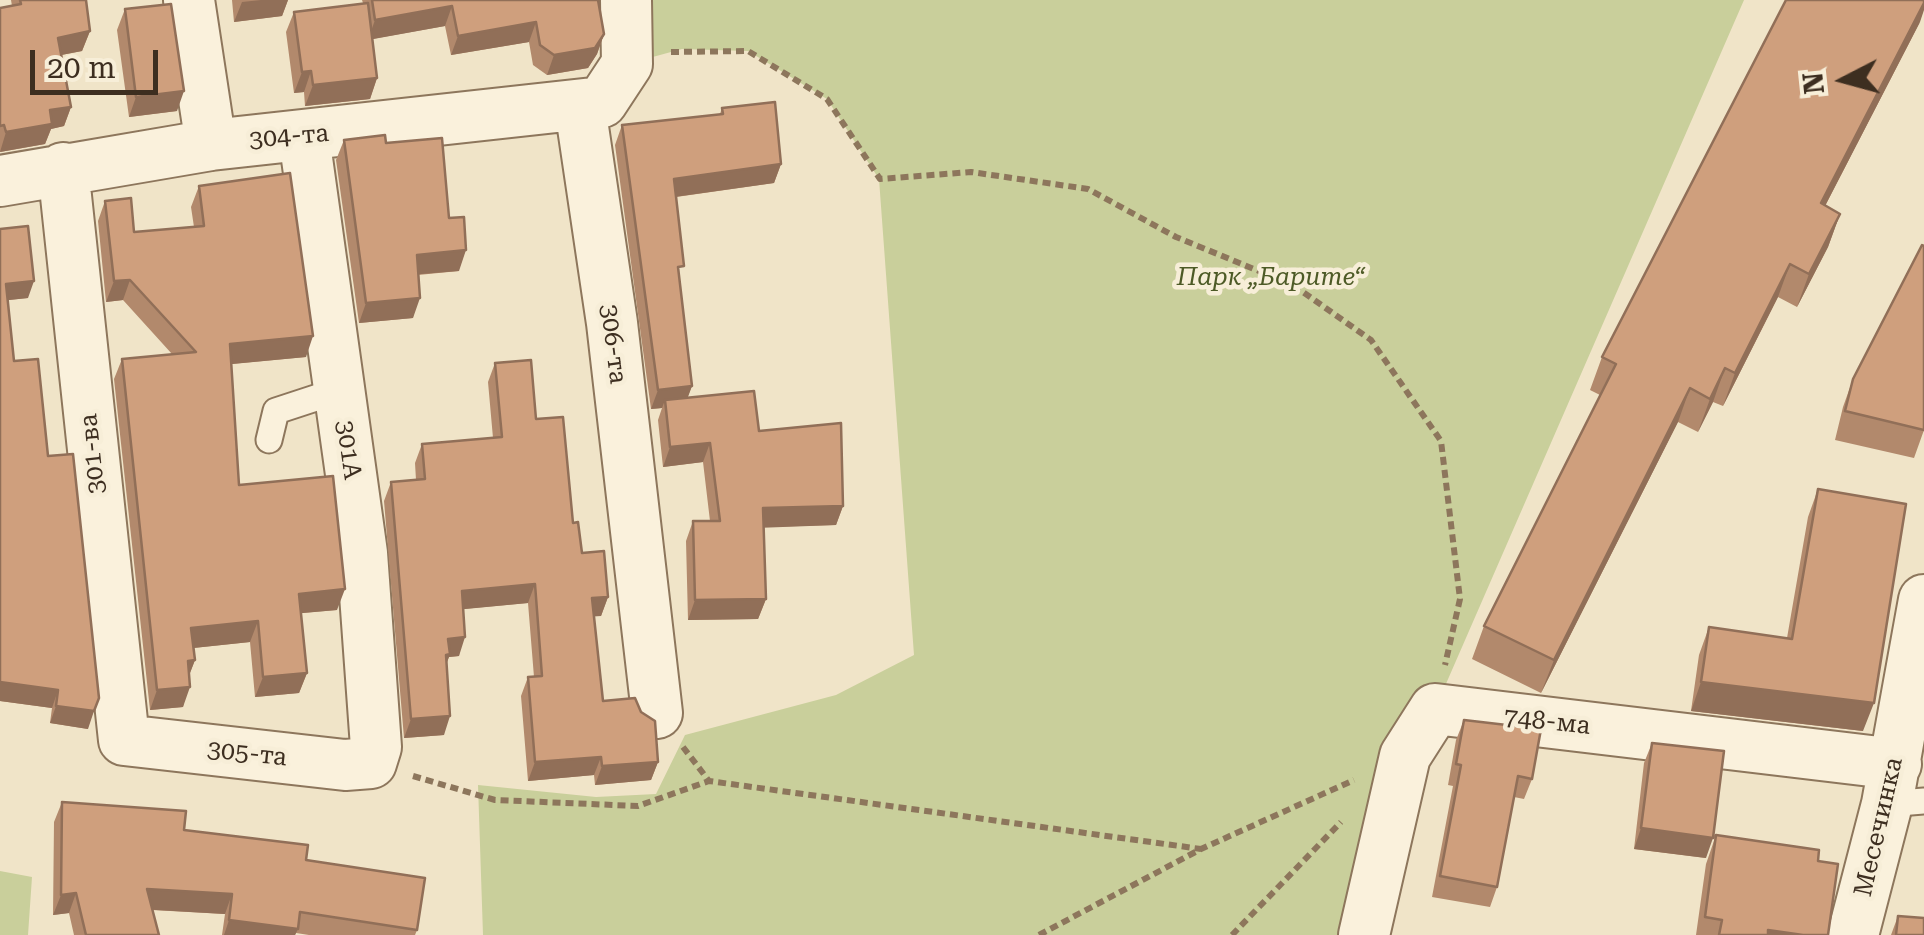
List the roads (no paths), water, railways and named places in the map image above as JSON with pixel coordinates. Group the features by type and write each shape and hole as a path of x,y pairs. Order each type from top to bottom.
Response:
{"street":[{"path":"190,0 211,145"},
{"path":"580,107 602,102 626,64 626,0"},
{"name":"304-та","path":"0,180 211,145 580,107"},
{"name":"306-та","path":"580,107 612,324 657,713"},
{"name":"301А","path":"304,136 362,553 376,747 371,764"},
{"name":"301-ва","path":"63,168 124,740"},
{"name":"Месечинка","path":"1853,935 1902,790 1924,600"},
{"name":"748-ма","path":"1364,935 1405,756 1435,709 1902,790"},
{"name":"305-та","path":"124,740 345,765 371,764"}],"lane":[{"path":"268,440 276,411 340,390"}],"park label":[{"name":"Парк „Барите“","path":"1271,278"}]}
